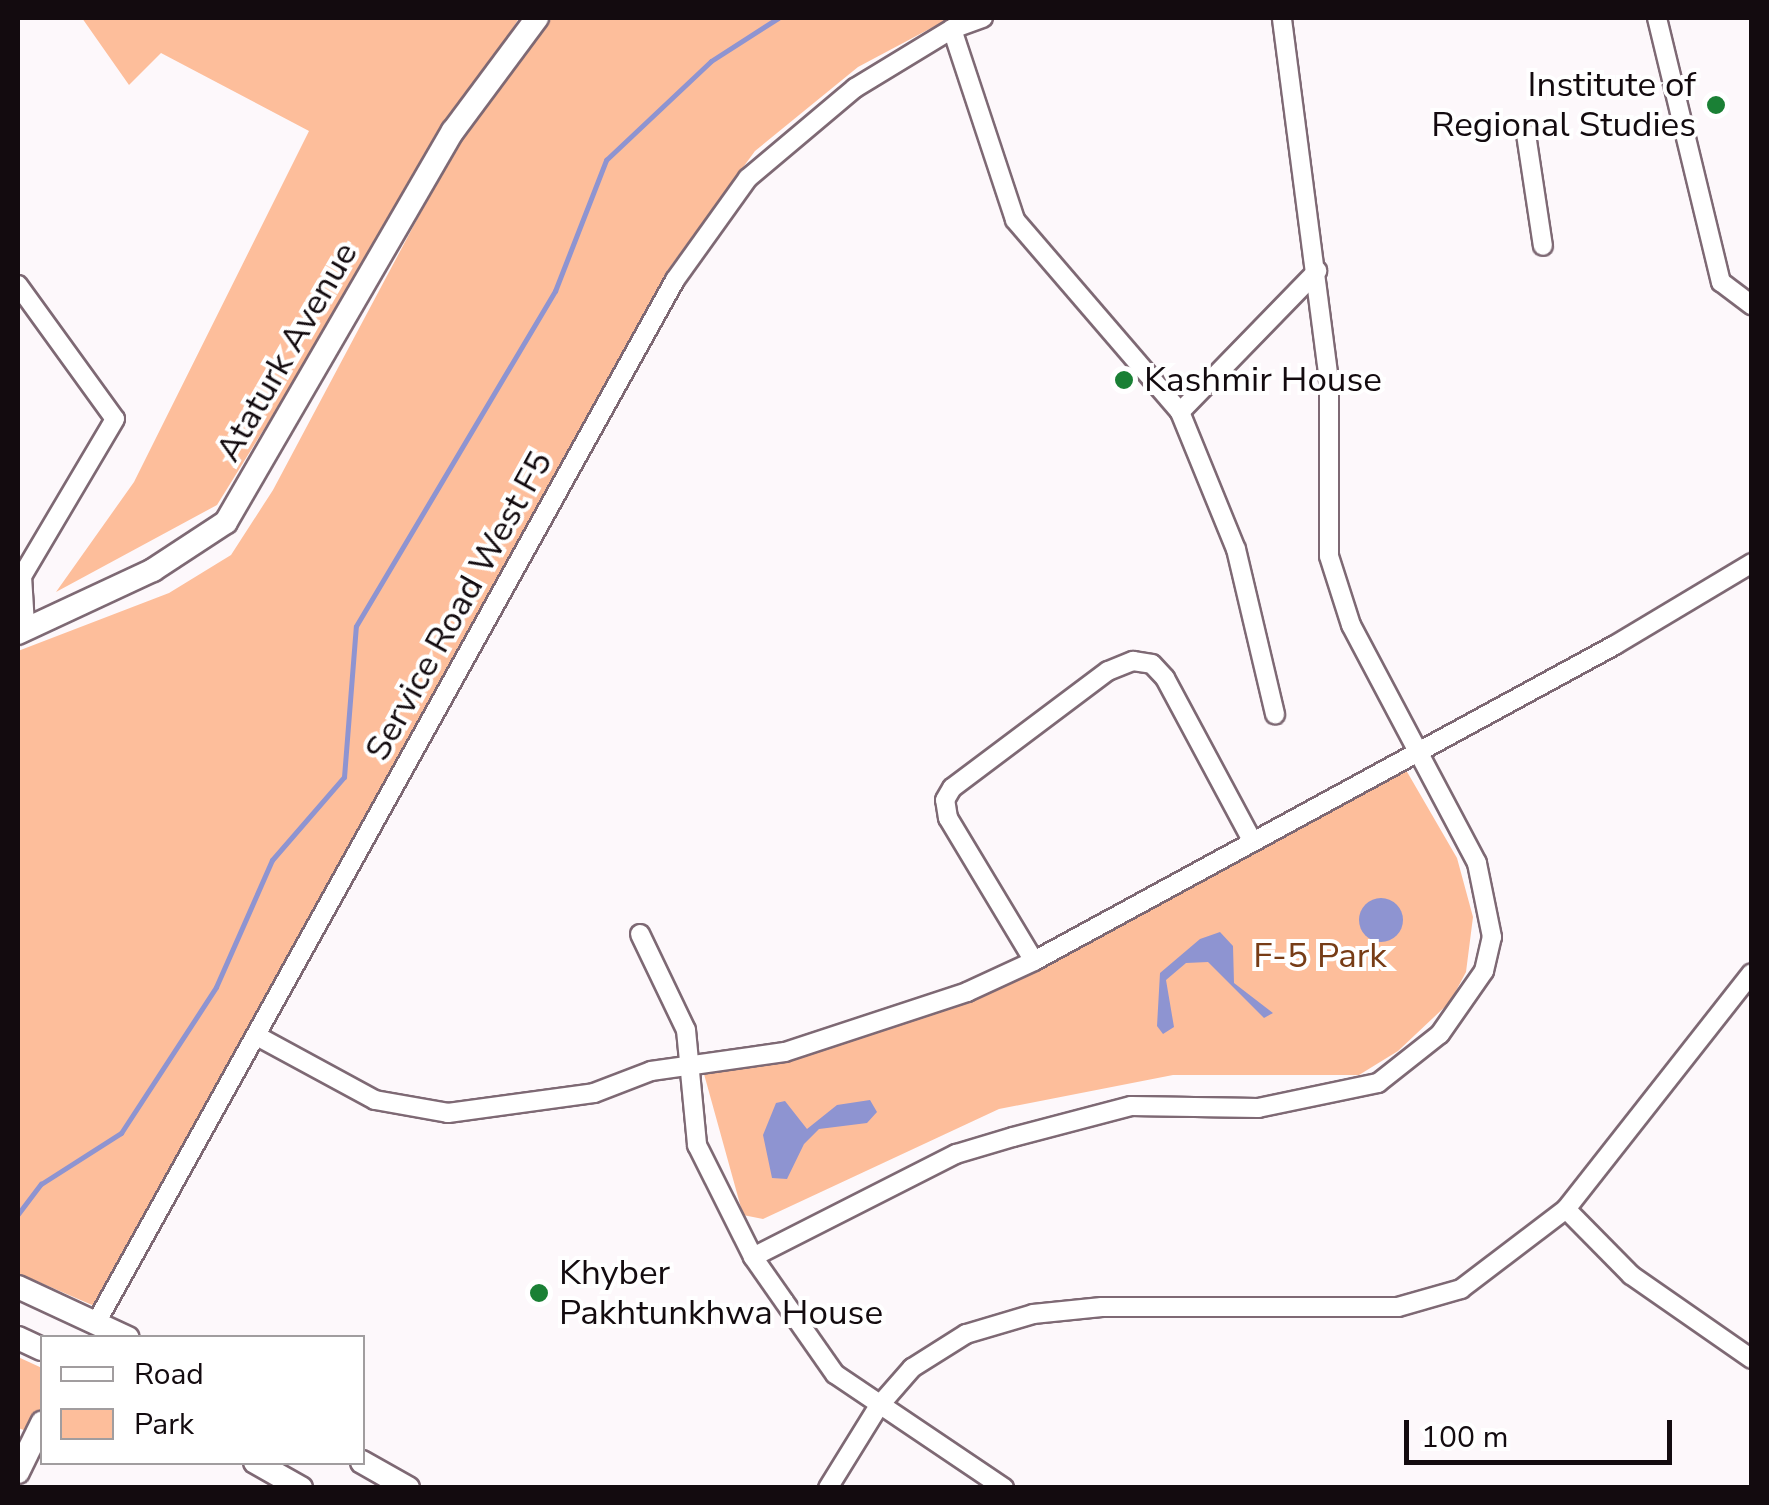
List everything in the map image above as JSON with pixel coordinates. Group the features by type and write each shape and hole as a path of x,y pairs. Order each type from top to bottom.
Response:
{"street":[{"name":"Ataturk Avenue","path":"21,629 153,570 226,522 453,131 537,18"},
{"name":"Service Road West F5","path":"92,1329 676,280 748,178 855,88 952,29 983,18"},
{"path":"753,1256 956,1154 1131,1106 1258,1108 1378,1083 1416,1058 1461,1009 1484,972 1492,936 1477,863 1350,625 1330,556 1329,381 1282,18"},
{"path":"1657,18 1721,282 1752,305"},
{"path":"952,29 1015,220 1180,412 1236,548 1275,714"},
{"path":"1526,134 1543,246"},
{"path":"1180,412 1317,271"},
{"path":"18,284 115,419 22,576 21,629"},
{"path":"257,1036 375,1100 448,1113 594,1093 652,1071 785,1052 967,992 1034,961 1752,563"},
{"path":"1034,961 948,818 945,800 952,788 1108,671 1133,661 1152,664 1166,678 1253,842"},
{"path":"640,934 686,1030 697,1144 753,1256 836,1374 878,1407 1004,1488"},
{"path":"828,1488 878,1407 912,1368 966,1334 1033,1314 1102,1307 1398,1306 1461,1289 1566,1209 1752,973"},
{"path":"1566,1209 1630,1275 1752,1359"},
{"path":"18,1288 92,1329"},
{"path":"18,1472 40,1427"},
{"path":"365,1464 408,1488"},
{"path":"260,1465 301,1488"}],"green space":[{"path":"82,18 519,18 217,505 56,592 134,482 309,131 161,53 129,85"},
{"path":"548,18 950,18 858,67 755,151 667,271 99,1308 18,1273 18,651 169,593 231,555 273,490 463,133 529,34"},
{"name":"F-5 Park","path":"1406,770 1457,858 1473,917 1466,972 1450,1002 1398,1051 1359,1075 1173,1075 999,1109 763,1219 743,1215 704,1074 863,1036 1001,984"},
{"path":"18,1357 40,1367 40,1418 33,1433 18,1428"}],"water":[{"path":"1381,898 1396,905 1403,920 1396,935 1381,942 1366,935 1359,920 1366,905"},
{"path":"1220,932 1233,946 1234,983 1273,1013 1264,1018 1208,962 1186,963 1166,980 1174,1027 1163,1034 1157,1026 1160,973 1200,939"},
{"path":"870,1100 877,1112 867,1123 819,1129 804,1144 787,1179 772,1178 763,1135 776,1103 785,1101 807,1129 837,1105"}],"waterway":[{"path":"18,1214 41,1184 121,1133 216,987 272,860 344,777 356,626 555,291 606,160 711,61 778,18"}],"place":[{"name":"Institute of Regional Studies","path":"1716,105"},
{"name":"Kashmir House","path":"1124,380"},
{"name":"Khyber Pakhtunkhwa House","path":"539,1293"}]}
